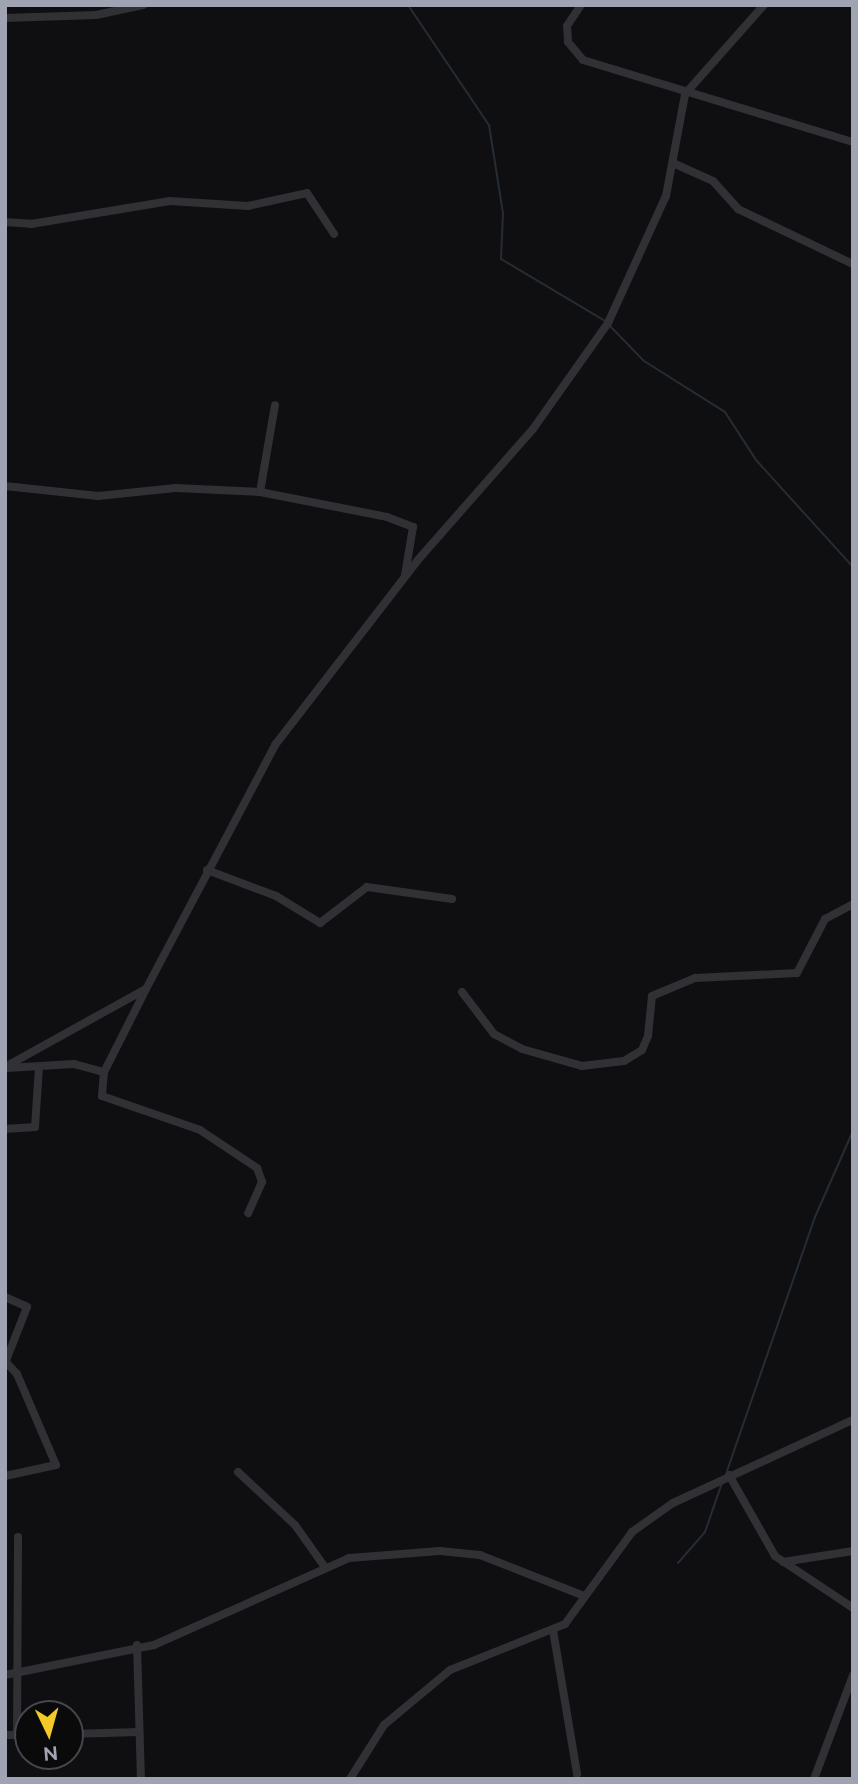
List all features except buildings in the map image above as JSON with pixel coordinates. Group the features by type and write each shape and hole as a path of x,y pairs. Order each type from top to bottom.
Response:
{"street":[{"path":"5,18 96,15 143,5"},
{"path":"581,5 567,26 568,42 583,60 685,94 853,142"},
{"path":"248,1213 262,1182 257,1168 200,1130 102,1096 104,1072 207,870 275,745 405,578 533,429 608,323 666,195 685,94 764,5"},
{"path":"673,163 713,181 738,209 853,264"},
{"path":"5,222 31,224 170,201 248,206 307,193 334,234"},
{"path":"260,492 275,405"},
{"path":"5,486 98,496 176,488 260,492 413,527 405,578"},
{"path":"207,870 276,896 320,923 367,887 452,899"},
{"path":"462,992 495,1034 522,1049 582,1066 624,1061 642,1050 648,1036 652,996 695,978 797,974 825,919 853,904"},
{"path":"5,1068 146,989"},
{"path":"5,1068 74,1064 104,1072"},
{"path":"5,1129 35,1128 39,1066"},
{"path":"5,1297 27,1307 6,1363 17,1374 56,1465 5,1476"},
{"path":"350,1779 384,1725 450,1670 565,1624 632,1532 729,1475 853,1420"},
{"path":"237,1472 295,1525 324,1566"},
{"path":"729,1475 783,1562 853,1608"},
{"path":"18,1537 18,1700"},
{"path":"783,1562 853,1551"},
{"path":"5,1675 19,1675 137,1645 154,1645 324,1566 394,1553 480,1555 584,1596"},
{"path":"552,1630 570,1760 578,1774"},
{"path":"137,1645 141,1779"},
{"path":"814,1779 853,1675"},
{"path":"84,1734 139,1732"}],"waterway":[{"path":"408,5 489,125 503,213 501,259 605,321"},
{"path":"609,325 644,361 725,412 756,460 853,567"},
{"path":"727,1471 815,1217 853,1131"},
{"path":"678,1563 705,1532 722,1483"}]}
